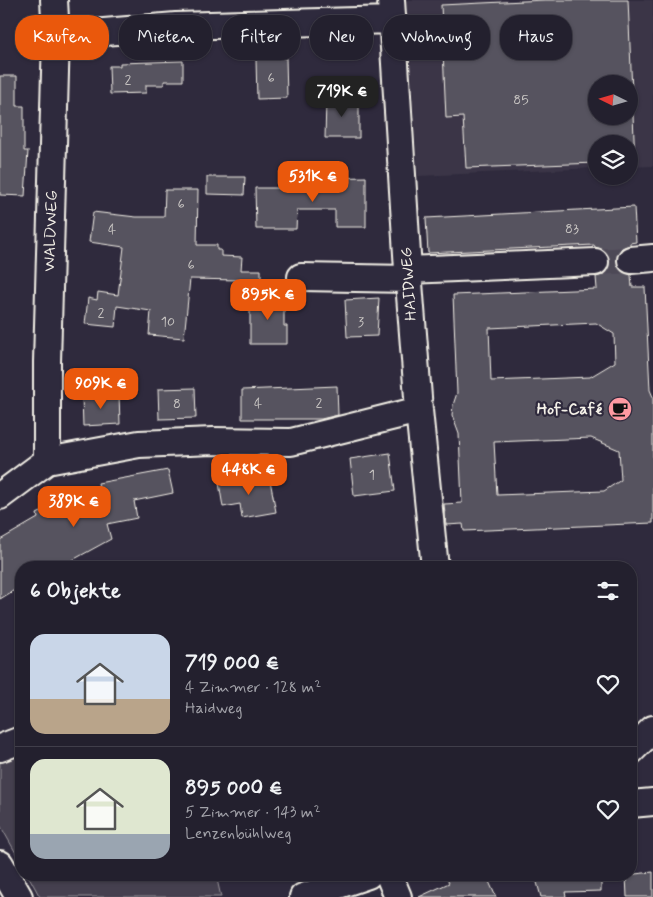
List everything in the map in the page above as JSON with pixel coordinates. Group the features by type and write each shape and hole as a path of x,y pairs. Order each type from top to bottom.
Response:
{"street":[{"name":"WALDWEG","path":"54,0 55,15"},
{"path":"109,32 392,10"},
{"name":"HAIDWEG","path":"392,10 408,275 434,561"},
{"name":"WALDWEG","path":"47,462 47,362 55,60"},
{"path":"301,277 408,275 595,262"},
{"path":"0,496 47,462 139,444 213,441 291,442 419,410"},
{"path":"637,745 653,729"},
{"path":"0,748 15,742"},
{"path":"637,803 653,802"},
{"path":"0,864 19,897"},
{"path":"303,897 350,881"},
{"path":"391,881 398,897"}],"shaded area":[{"path":"406,0 653,0 653,166 638,167 638,135 588,135 588,168 418,176 410,60 490,60 490,15 407,15"},
{"path":"15,755 15,851 0,825 0,761"},
{"path":"31,881 217,881 221,897 40,897"}],"building":[{"path":"545,0 628,0 631,75 588,75 588,125 633,125 634,135 588,135 588,163 466,168 463,117 446,118 443,60 490,60 490,15 441,15 441,5"},
{"path":"256,60 286,60 287,98 257,99"},
{"path":"183,61 183,81 164,81 164,85 146,85 146,93 110,94 109,66 120,66 120,63"},
{"path":"0,76 17,76 17,106 24,106 24,151 28,151 25,196 0,195"},
{"path":"344,89 350,101 359,101 359,138 325,138 326,101 338,101"},
{"path":"207,177 245,177 244,195 207,194"},
{"path":"366,177 366,227 335,227 335,210 297,210 296,229 256,229 255,188 323,188 323,178"},
{"path":"165,190 198,190 197,245 217,245 217,250 221,250 221,256 242,257 241,270 261,270 261,293 238,293 239,280 190,279 184,338 149,335 151,311 117,306 115,327 85,324 88,298 97,300 98,292 118,295 124,247 89,242 93,212 136,217 164,217"},
{"path":"634,207 636,242 622,248 617,254 616,261 619,269 631,275 632,287 645,287 650,390 653,397 653,523 464,531 463,524 446,525 444,504 462,503 459,434 452,415 457,393 453,295 597,289 596,277 603,275 608,269 610,261 607,254 594,245 428,253 426,218","holes":["596,323 614,334 615,362 590,377 491,381 489,328","591,438 619,450 621,480 604,491 497,495 494,442"]},
{"path":"250,297 284,298 284,326 287,326 287,344 250,344"},
{"path":"379,298 377,336 347,337 345,300"},
{"path":"337,386 338,415 321,419 242,419 242,390"},
{"path":"195,388 196,418 159,419 158,389"},
{"path":"119,394 120,424 83,426 82,396"},
{"path":"390,453 395,491 354,496 350,459"},
{"path":"168,470 173,493 134,501 137,518 107,524 111,539 71,561 15,561 15,590 0,599 0,540 38,518 37,514 62,501 71,519 102,503 98,483"},
{"path":"269,475 276,512 242,518 240,504 223,507 219,483"},
{"path":"653,872 653,897 627,897 626,881 637,881 637,874"},
{"path":"448,881 489,881 496,897 419,897 449,883"},
{"path":"537,881 601,881 601,891 565,892 566,897 541,897"}],"tunnel":[{"path":"595,262 631,260"}],"place":[{"name":"Hof-Café","path":"620,409"}]}
